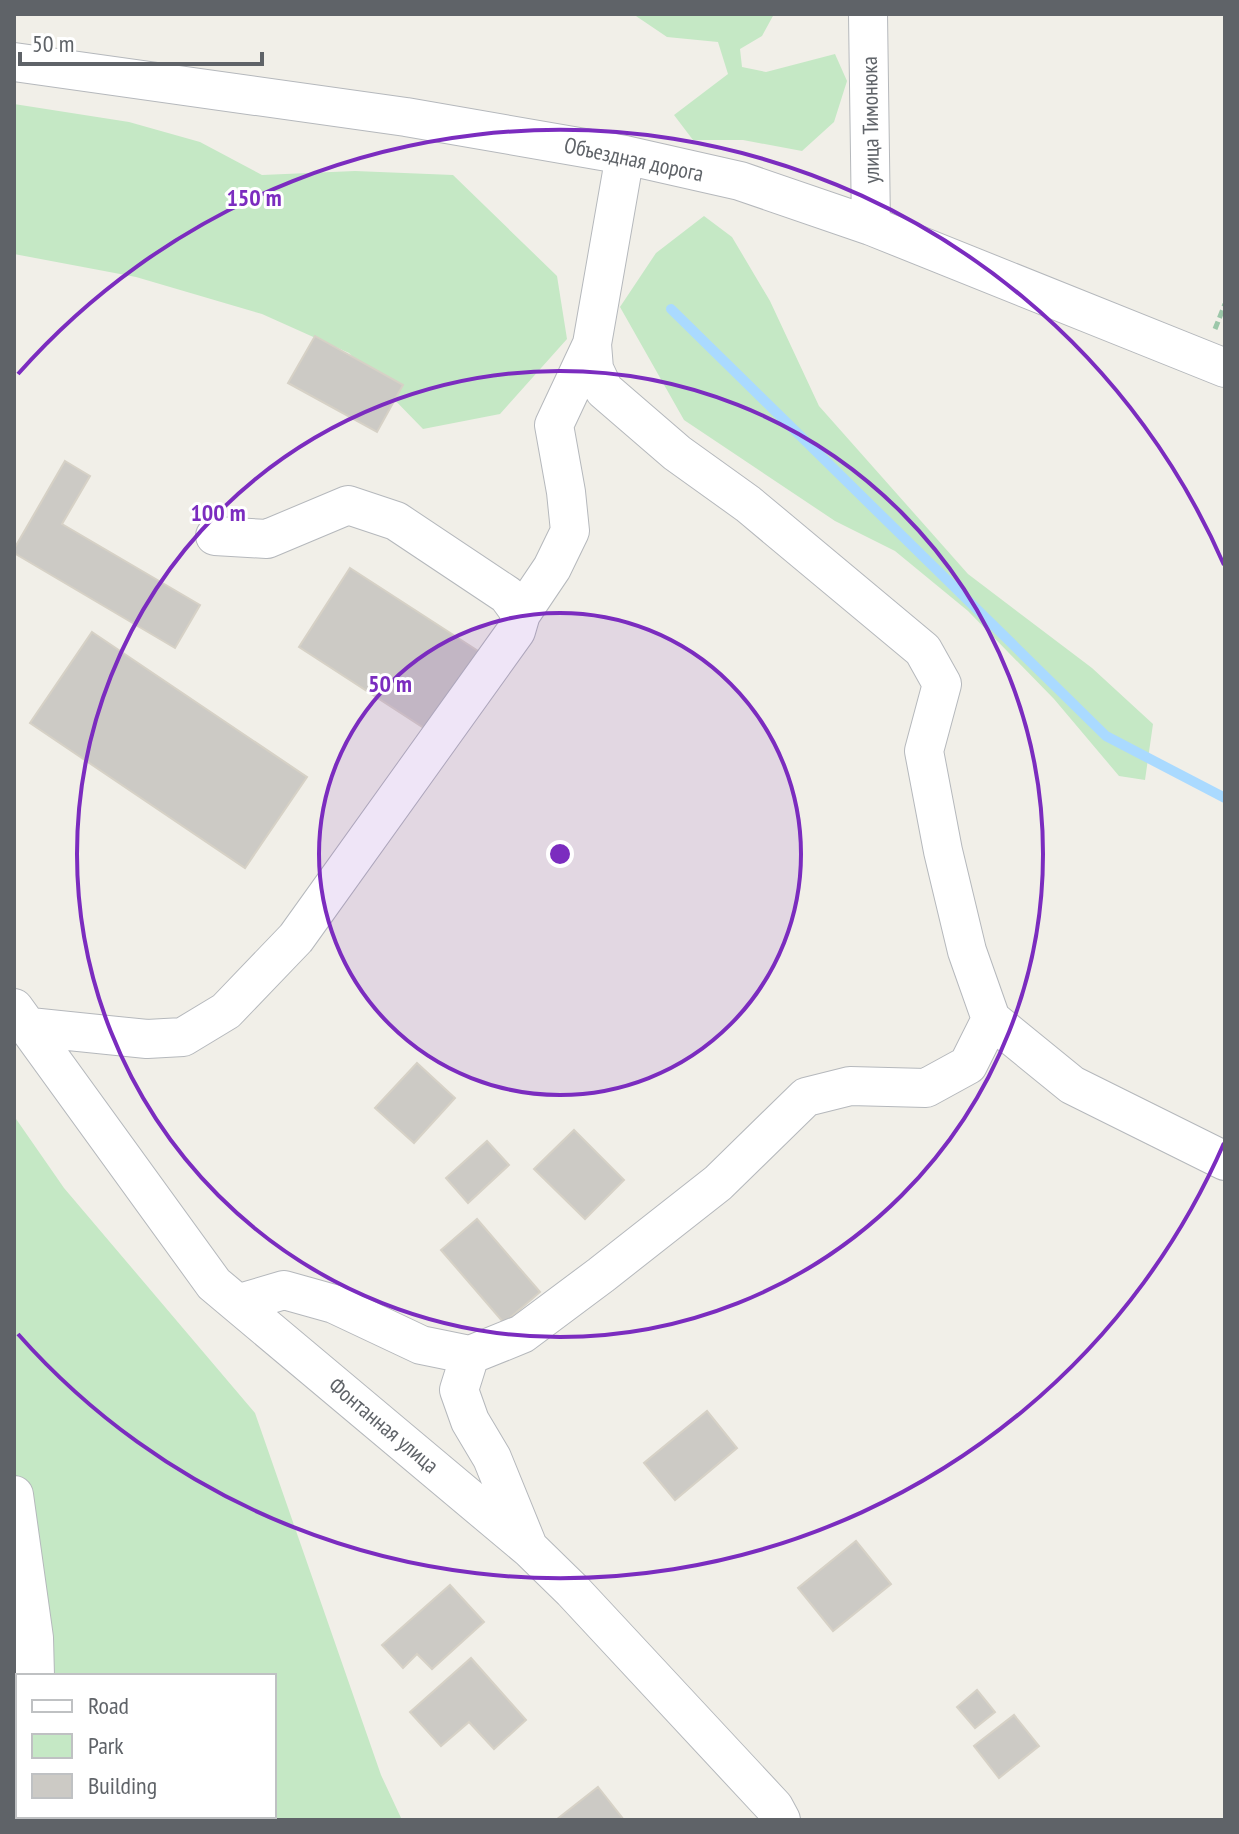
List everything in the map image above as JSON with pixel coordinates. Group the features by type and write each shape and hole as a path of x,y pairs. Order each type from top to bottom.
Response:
{"street":[{"name":"улица Тимонюка","path":"868,14 871,226"},
{"name":"Объездная дорога","path":"14,62 406,117 625,155 740,181 871,226 1225,368"},
{"path":"625,155 592,344 594,369 604,390 677,453 748,504 923,650 942,684 924,751 943,851 967,951 991,1019 1072,1085 1225,1161"},
{"path":"22,1018 147,1039 183,1037 226,1011 296,938 516,631 521,614 552,568 570,531 554,425 592,344"},
{"path":"215,536 267,539 348,505 396,521 507,595 521,614"},
{"name":"Фонтанная улица","path":"22,1018 214,1284 530,1549 774,1807 781,1820"},
{"path":"240,1303 284,1290 334,1304 421,1345 470,1355 522,1334 601,1275 718,1183 806,1097 850,1086 926,1088 968,1065 991,1019"},
{"path":"470,1355 459,1390 470,1421 492,1458 530,1549"},
{"path":"14,1495 34,1638 35,1674"}],"green space":[{"path":"633,14 774,14 762,36 740,49 742,67 766,72 835,54 847,81 834,122 802,151 743,140 693,140 674,115 728,74 718,42 667,37"},
{"path":"14,104 129,122 200,142 262,175 355,171 453,175 557,276 567,339 500,414 423,429 349,353 262,314 136,277 14,254"},
{"path":"704,216 732,237 770,301 819,406 968,574 1092,668 1153,724 1145,780 1119,776 1054,699 968,611 895,551 835,521 684,420 620,307 656,253"},
{"path":"14,1116 64,1188 255,1413 381,1775 402,1820 14,1820"}],"building":[{"path":"315,336 403,385 377,432 288,383"},
{"path":"65,461 90,476 62,524 200,605 175,648 14,553"},
{"path":"350,568 492,660 441,739 299,647"},
{"path":"92,632 307,777 245,868 30,723"},
{"path":"417,1063 455,1098 414,1143 375,1108"},
{"path":"574,1130 624,1180 585,1219 534,1169"},
{"path":"487,1141 509,1165 468,1203 446,1178"},
{"path":"477,1219 540,1292 504,1323 441,1250"},
{"path":"707,1411 737,1448 675,1500 644,1463"},
{"path":"856,1541 891,1584 833,1631 798,1588"},
{"path":"450,1585 484,1622 432,1669 417,1654 403,1668 382,1645"},
{"path":"471,1658 526,1720 494,1749 469,1722 441,1746 410,1712"},
{"path":"977,1690 995,1712 975,1728 957,1707"},
{"path":"1014,1715 1039,1746 999,1778 974,1746"},
{"path":"598,1787 624,1820 556,1820"}],"waterway":[{"path":"671,309 1106,736 1225,798"}]}
